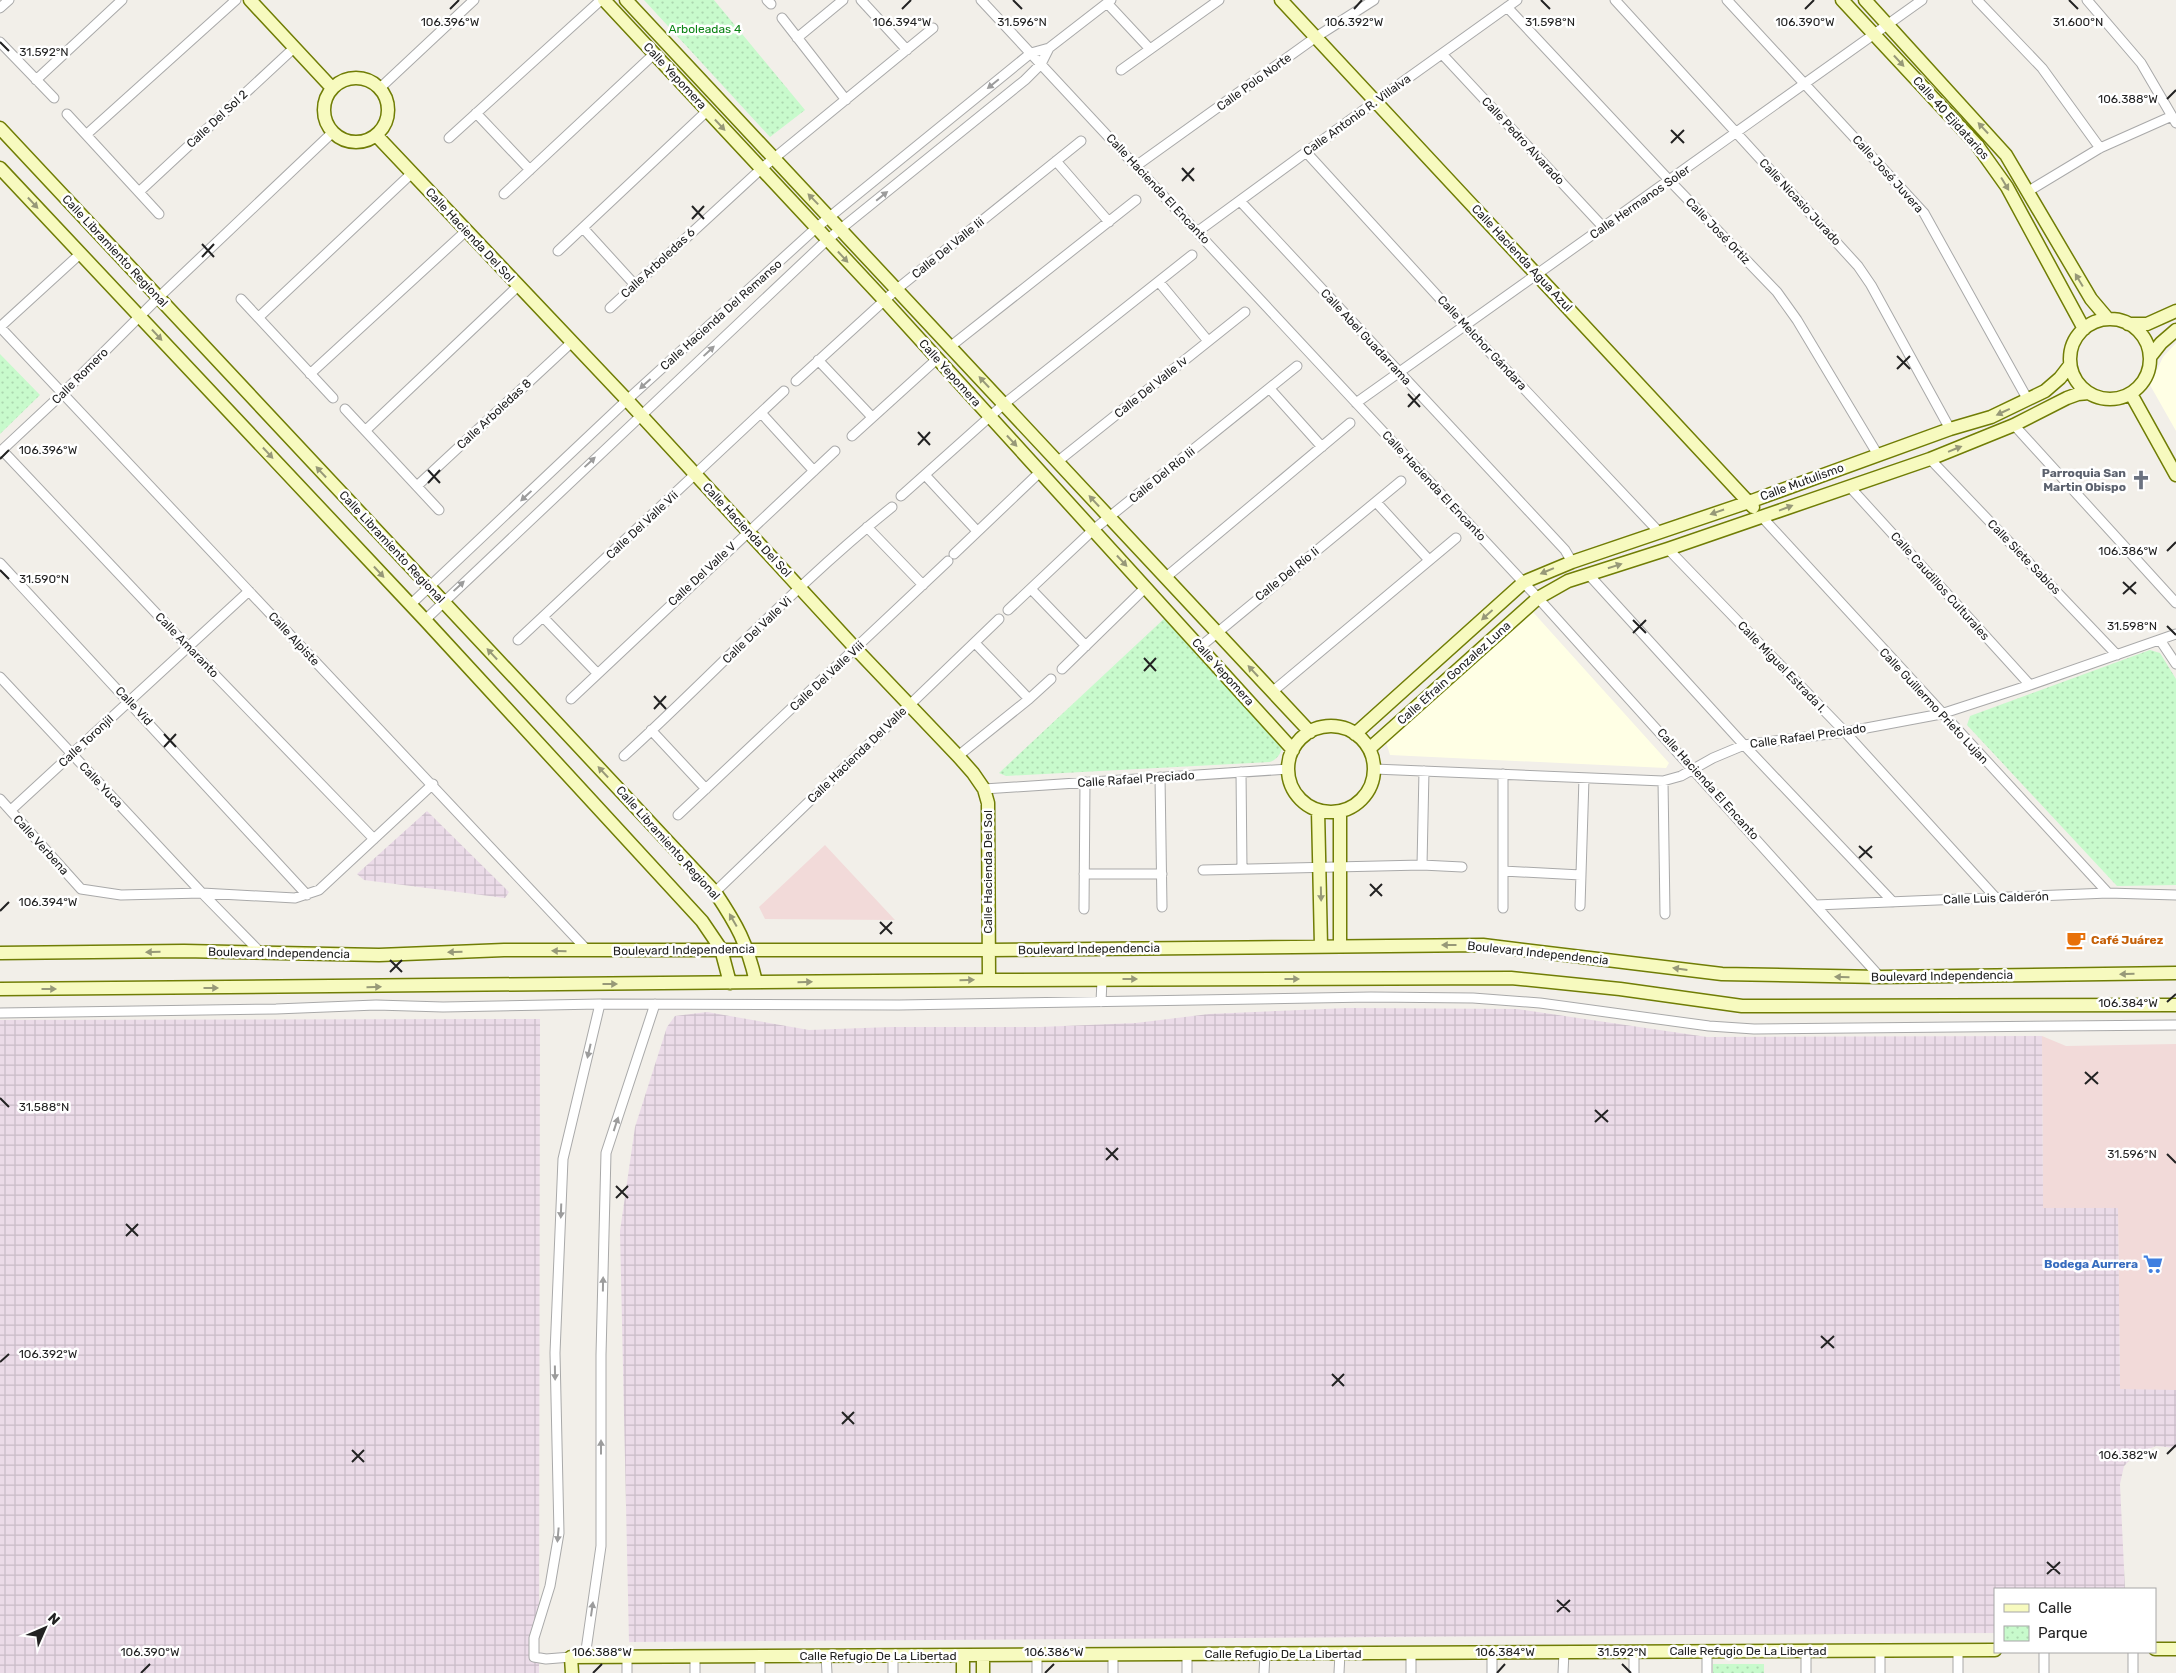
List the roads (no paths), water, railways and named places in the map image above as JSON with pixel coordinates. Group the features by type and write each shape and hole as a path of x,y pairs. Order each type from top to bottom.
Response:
{"street":[{"path":"0,8 9,0"},
{"path":"36,80 122,0"},
{"path":"87,134 236,0"},
{"path":"250,0 332,88"},
{"path":"380,88 474,0"},
{"path":"448,138 602,0"},
{"name":"Calle Yepomera","path":"602,0 884,300 1293,750"},
{"name":"Calle Yepomera","path":"626,0 1310,732"},
{"path":"797,38 843,0"},
{"path":"861,0 907,50"},
{"name":"Calle Hacienda El Encanto","path":"981,0 1524,582 1695,769 1880,977"},
{"path":"1121,70 1149,48 1219,0"},
{"name":"Calle Hacienda Agua Azul","path":"1281,0 1762,517"},
{"name":"Calle Polo Norte","path":"1136,166 1316,38 1374,0"},
{"name":"Calle Antonio R. Villalva","path":"1197,232 1517,0"},
{"name":"Calle Nicasio Jurado","path":"1615,0 1858,266 1871,285 1950,429"},
{"name":"Calle José Juvera","path":"1727,0 1924,213 2028,400"},
{"name":"Calle 40 Ejidatarios","path":"1842,0 1990,161 2007,187 2084,329"},
{"name":"Calle 40 Ejidatarios","path":"1865,0 1998,144 2016,169 2027,192 2091,299 2108,319"},
{"name":"Calle Hermanos Soler","path":"1356,403 1922,0"},
{"path":"1977,0 2042,68 2100,148"},
{"path":"2027,192 2100,148 2174,119 2141,63 2087,0"},
{"path":"1109,2 1149,48"},
{"name":"Calle Hacienda Del Remanso","path":"410,605 627,400 829,216 1030,53 1049,48 1109,2"},
{"name":"Calle José Ortiz","path":"1508,7 1670,181 1777,292 1878,455"},
{"path":"782,18 846,100"},
{"name":"Calle Arboledas 6","path":"610,308 773,158 933,28"},
{"path":"0,42 54,98"},
{"name":"Calle Del Sol 2","path":"140,191 295,47"},
{"name":"Calle Hacienda Del Remanso","path":"424,620 828,240 1025,80 1041,64 1049,48"},
{"path":"504,194 654,54"},
{"name":"Calle Pedro Alvarado","path":"1442,54 1604,228"},
{"path":"356,77 369,80 380,88 386,100 388,112 384,124 376,134 366,140 354,142 342,139 332,132 326,121 324,110 326,98 332,88 343,80 356,77"},
{"path":"558,251 707,111"},
{"path":"476,113 530,170"},
{"path":"67,114 140,191 159,214"},
{"name":"Calle Libramiento Regional","path":"0,128 715,892 733,918 748,949 756,982"},
{"name":"Calle Romero","path":"1,451 332,132"},
{"name":"Calle Hacienda Del Sol","path":"376,134 627,400 973,773 984,789 988,803 989,980"},
{"name":"Calle Del Valle Iii","path":"796,380 897,289 1081,141"},
{"name":"Calle Melchor Gándara","path":"1306,152 1465,326 1659,532"},
{"path":"1056,161 1109,222"},
{"path":"0,168 424,620 702,921 721,949 730,983"},
{"path":"259,317 412,173"},
{"path":"951,346 1136,200"},
{"name":"Calle Abel Guadarrama","path":"1240,201 1565,550 1572,562"},
{"path":"583,228 635,285"},
{"path":"310,374 466,231"},
{"path":"2040,250 2056,242"},
{"path":"0,327 80,254"},
{"path":"901,496 1004,404 1192,255"},
{"path":"1159,282 1208,340"},
{"path":"366,430 518,286"},
{"path":"242,299 333,398"},
{"path":"2128,324 2139,332 2147,344 2150,357 2146,378 2131,394 2120,399 2107,400 2089,393 2078,384 2070,365 2070,353 2074,342 2084,329 2097,320 2108,319 2128,324 2152,323 2176,311"},
{"name":"Calle Del Valle Iv","path":"1057,462 1245,312"},
{"name":"Calle Alpiste","path":"0,327 589,951"},
{"path":"2150,357 2161,343 2176,330"},
{"name":"Calle Arboledas 8","path":"417,486 572,342"},
{"path":"852,436 937,359"},
{"path":"818,360 872,417"},
{"name":"Calle Mutulismo","path":"1524,582 1572,562 1749,502 1950,429 1991,417 2045,390 2060,378 2070,365"},
{"name":"Calle Del Río Iii","path":"1008,610 1093,530 1297,366"},
{"path":"1270,389 1322,447"},
{"name":"Calle Del Valle Vii","path":"518,640 784,392"},
{"name":"Calle Mutulismo","path":"1538,598 1568,581 1668,549 1930,459 2014,425 2067,398 2089,393"},
{"path":"2131,394 2176,476"},
{"path":"345,409 439,510"},
{"path":"762,414 814,471"},
{"path":"1165,578 1350,423"},
{"path":"2014,425 2176,603"},
{"name":"Calle Amaranto","path":"1,451 374,839"},
{"name":"Calle Del Valle V","path":"571,699 835,451"},
{"name":"Calle Siete Sabios","path":"1930,459 2117,655"},
{"path":"925,475 977,531 1040,472"},
{"name":"Calle Del Río Ii","path":"1200,647 1401,481"},
{"name":"Calle Caudillos Culturales","path":"1849,486 2030,685"},
{"path":"1376,502 1429,560"},
{"name":"Calle Del Valle Vi","path":"624,756 800,588 867,527 892,507"},
{"name":"Calle Guillermo Prieto Lujan","path":"1762,517 1941,714 2108,893"},
{"path":"867,527 923,585"},
{"name":"Calle Del Valle Viii","path":"678,815 856,649 977,531"},
{"path":"1272,692 1456,538"},
{"name":"Calle Miguel Estrada I.","path":"1668,549 1845,732 1996,898"},
{"name":"Calle Vid","path":"0,562 307,894"},
{"path":"1568,581 1572,562"},
{"path":"1589,575 1744,745 1893,902"},
{"name":"Calle Efrain Gonzalez Luna","path":"1355,734 1524,582"},
{"path":"1062,669 1146,587"},
{"path":"1031,589 1086,646"},
{"name":"Calle Toronjil","path":"11,810 249,591"},
{"name":"Calle Efrain Gonzalez Luna","path":"1369,749 1538,598"},
{"path":"543,617 597,673"},
{"name":"Calle Hacienda Del Valle","path":"715,892 999,619"},
{"name":"Calle Rafael Preciado","path":"1374,769 1663,781 1695,769 1713,758 1744,745 1845,732 1941,714 2176,634"},
{"path":"2160,640 2176,664"},
{"path":"975,643 1029,699"},
{"name":"Calle Yuca","path":"0,677 202,893 261,953"},
{"path":"958,756 1051,679"},
{"path":"1337,727 1355,734 1369,749 1374,769 1373,781 1364,796 1351,808 1340,811 1318,810 1300,798 1293,789 1289,769 1293,750 1300,740 1318,728 1337,727"},
{"path":"652,730 706,789"},
{"name":"Calle Rafael Preciado","path":"984,789 1289,769"},
{"path":"1422,865 1424,771"},
{"path":"1241,772 1242,869"},
{"path":"1503,774 1503,908"},
{"path":"1160,777 1162,907"},
{"path":"1580,906 1584,778"},
{"path":"1663,781 1665,914"},
{"path":"1084,909 1085,782"},
{"name":"Calle Verbena","path":"0,799 81,889 121,895 202,893 295,898 319,890 330,881 433,784"},
{"path":"1318,810 1321,946"},
{"path":"1340,811 1340,946"},
{"path":"1203,870 1422,865 1462,867"},
{"path":"1503,872 1581,875"},
{"path":"1084,874 1162,874"},
{"name":"Calle Luis Calderón","path":"1816,905 2108,893 2176,895"},
{"name":"Boulevard Independencia","path":"0,953 378,955 504,950 989,950 1483,945 1722,974 1880,977 2176,973"},
{"path":"0,990 989,980 1511,978 1620,989 1742,1006 2176,1005"},
{"path":"1101,1002 1102,980"},
{"path":"0,1014 276,1009 376,1005 442,1007 600,1004 890,1005 1371,997 1473,998 1540,1003 1709,1026 1754,1029 2176,1025"},
{"path":"572,1673 571,1657 546,1659 534,1657 534,1638 550,1586 558,1533 555,1353 563,1159 600,1004"},
{"path":"585,1657 601,1546 601,1355 606,1153 655,1004"},
{"path":"2156,1649 2176,1648"},
{"path":"1880,1650 1880,1673"},
{"path":"1958,1650 1958,1673"},
{"name":"Calle Refugio De La Libertad","path":"571,1657 1994,1650"},
{"path":"1706,1651 1706,1673"},
{"path":"1806,1651 1806,1673"},
{"path":"1492,1652 1492,1673"},
{"path":"1563,1673 1564,1652"},
{"path":"1634,1652 1634,1673"},
{"path":"1411,1653 1411,1673"},
{"path":"2044,1653 2044,1673"},
{"path":"2133,1653 2133,1673"},
{"path":"1187,1654 1187,1673"},
{"path":"1264,1673 1265,1654"},
{"path":"1339,1673 1340,1654"},
{"path":"1037,1655 1037,1673"},
{"path":"1113,1655 1113,1673"},
{"path":"826,1656 826,1673"},
{"path":"893,1656 893,1673"},
{"path":"963,1656 963,1673"},
{"path":"983,1656 983,1673"},
{"path":"695,1657 695,1673"},
{"path":"760,1657 760,1673"},
{"path":"626,1658 627,1673"}],"place":[{"name":"Parroquia San Martin Obispo","path":"2141,480"},
{"name":"Café Juárez","path":"2076,940"},
{"name":"Bodega Aurrera","path":"2153,1264"}],"park label":[{"name":"Arboleadas 4","path":"705,29"}]}
